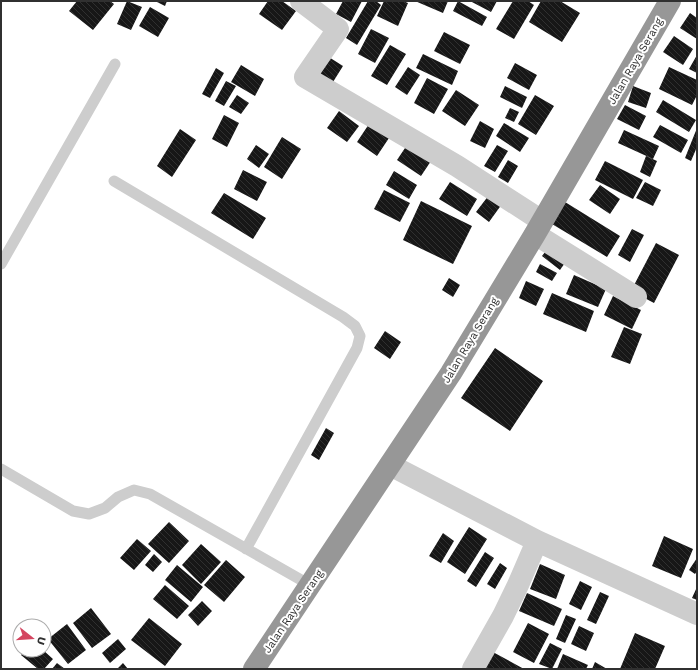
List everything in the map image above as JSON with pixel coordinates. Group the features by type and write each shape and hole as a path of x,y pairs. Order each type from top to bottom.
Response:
{"highway":[{"name":"Jalan Raya Serang","path":"254,669 451,373 538,228 670,1"}],"street":[{"path":"301,1 338,29 305,77 457,166 538,228 636,297"},
{"path":"390,465 537,541 697,614"},
{"path":"472,669 506,610 537,541"}],"lane":[{"path":"1,264 115,64"},
{"path":"114,181 343,317 355,326 360,336 356,348 246,549"},
{"path":"1,469 73,511 89,514 104,508 118,497 134,490 150,494 310,584"}],"building":[{"path":"77,1 110,1 114,4 93,30 69,11"},
{"path":"127,1 142,7 131,30 117,24"},
{"path":"155,1 167,1 165,6"},
{"path":"268,1 282,1 296,11 282,30 259,14"},
{"path":"343,1 362,1 351,22 336,14"},
{"path":"368,1 376,1 381,5 357,45 346,38"},
{"path":"384,1 403,1 408,3 398,26 377,16"},
{"path":"415,1 448,1 443,13"},
{"path":"458,1 487,17 482,26 453,11"},
{"path":"470,1 497,1 491,12"},
{"path":"513,1 528,1 534,5 514,39 496,29"},
{"path":"541,1 560,1 580,13 562,42 529,22"},
{"path":"150,7 169,18 158,37 139,26"},
{"path":"690,13 697,18 697,39 680,28"},
{"path":"371,29 389,38 375,63 358,54"},
{"path":"444,32 470,45 460,64 434,51"},
{"path":"674,36 693,49 683,65 663,52"},
{"path":"390,45 406,54 387,85 371,76"},
{"path":"324,54 343,66 328,90 309,78"},
{"path":"423,54 458,71 452,85 416,68"},
{"path":"697,55 697,73 689,69"},
{"path":"515,63 537,75 529,90 507,78"},
{"path":"241,65 264,79 255,96 231,82"},
{"path":"408,67 420,75 407,95 395,87"},
{"path":"669,67 697,80 697,95 692,105 659,89"},
{"path":"216,68 224,73 210,98 202,94"},
{"path":"427,78 448,89 434,114 414,103"},
{"path":"226,81 236,86 224,106 215,101"},
{"path":"505,86 527,97 522,108 500,97"},
{"path":"633,86 651,93 646,108 628,102"},
{"path":"456,90 479,105 465,126 442,111"},
{"path":"237,95 249,103 241,114 229,107"},
{"path":"535,95 554,106 536,135 518,124"},
{"path":"663,100 696,120 689,132 656,112"},
{"path":"625,105 646,116 639,130 617,119"},
{"path":"510,108 519,112 514,122 505,118"},
{"path":"339,111 359,126 347,142 327,128"},
{"path":"224,115 239,123 227,147 212,139"},
{"path":"480,121 494,129 485,148 470,141"},
{"path":"504,123 529,138 520,152 496,136"},
{"path":"369,124 389,138 377,156 357,142"},
{"path":"660,125 688,140 681,153 653,137"},
{"path":"697,128 697,147 691,161 685,158"},
{"path":"180,129 196,140 172,177 157,166"},
{"path":"624,130 659,146 653,159 618,143"},
{"path":"282,137 301,149 282,179 264,167"},
{"path":"256,145 269,154 259,168 247,159"},
{"path":"407,145 431,161 421,176 397,160"},
{"path":"497,145 508,151 495,172 484,166"},
{"path":"646,156 657,161 650,177 640,172"},
{"path":"508,160 518,166 508,183 498,177"},
{"path":"605,161 643,180 633,199 595,180"},
{"path":"243,170 267,182 257,201 234,189"},
{"path":"394,171 417,185 409,199 386,185"},
{"path":"450,182 477,199 467,216 439,199"},
{"path":"645,182 661,190 653,206 636,198"},
{"path":"600,185 620,199 610,214 589,200"},
{"path":"384,190 410,203 400,222 374,209"},
{"path":"224,193 266,218 253,239 211,213"},
{"path":"489,195 502,204 489,222 476,212"},
{"path":"421,201 472,226 453,264 403,240"},
{"path":"565,202 620,236 607,257 552,224"},
{"path":"632,229 644,235 630,262 618,255"},
{"path":"656,243 679,255 654,303 631,291"},
{"path":"549,247 567,260 560,270 542,256"},
{"path":"540,264 557,273 552,281 536,272"},
{"path":"574,275 606,289 598,307 566,294"},
{"path":"449,278 460,285 453,297 442,290"},
{"path":"526,281 544,289 536,306 519,298"},
{"path":"552,293 594,311 586,332 543,314"},
{"path":"613,296 641,310 632,329 604,315"},
{"path":"624,327 642,334 630,364 611,357"},
{"path":"385,331 401,342 390,359 374,348"},
{"path":"495,348 543,381 510,431 461,398"},
{"path":"326,428 334,433 319,460 311,455"},
{"path":"169,522 189,541 169,563 148,544"},
{"path":"469,527 487,539 465,574 447,562"},
{"path":"443,533 454,541 441,563 429,556"},
{"path":"664,536 693,549 681,578 652,566"},
{"path":"137,539 151,551 134,570 120,558"},
{"path":"201,544 221,562 201,584 182,565"},
{"path":"485,552 494,558 476,587 467,581"},
{"path":"154,554 162,562 153,572 145,565"},
{"path":"697,558 697,571 695,574 689,570"},
{"path":"226,560 245,577 224,602 204,585"},
{"path":"500,563 507,568 495,589 487,584"},
{"path":"540,564 565,575 556,599 530,589"},
{"path":"177,565 203,587 191,602 165,580"},
{"path":"580,581 592,587 581,610 569,604"},
{"path":"165,585 189,606 177,619 153,599"},
{"path":"697,587 697,600 692,598"},
{"path":"600,592 609,596 596,624 587,620"},
{"path":"527,593 562,609 554,626 519,611"},
{"path":"202,601 212,611 198,626 188,615"},
{"path":"91,608 111,634 92,648 73,623"},
{"path":"566,615 576,619 565,643 556,639"},
{"path":"149,618 182,644 165,666 131,640"},
{"path":"528,623 549,634 534,663 513,652"},
{"path":"67,624 86,650 68,664 52,644 52,636"},
{"path":"579,626 594,633 586,651 571,644"},
{"path":"635,633 665,646 655,669 620,669"},
{"path":"118,639 126,649 110,663 102,653"},
{"path":"550,643 562,649 552,669 539,664"},
{"path":"491,651 524,669 481,669"},
{"path":"563,654 588,665 586,669 557,669"},
{"path":"25,658 53,659 44,669 38,669"},
{"path":"595,662 607,669 592,669"},
{"path":"57,663 65,669 52,669"},
{"path":"123,663 128,669 117,669"}]}
